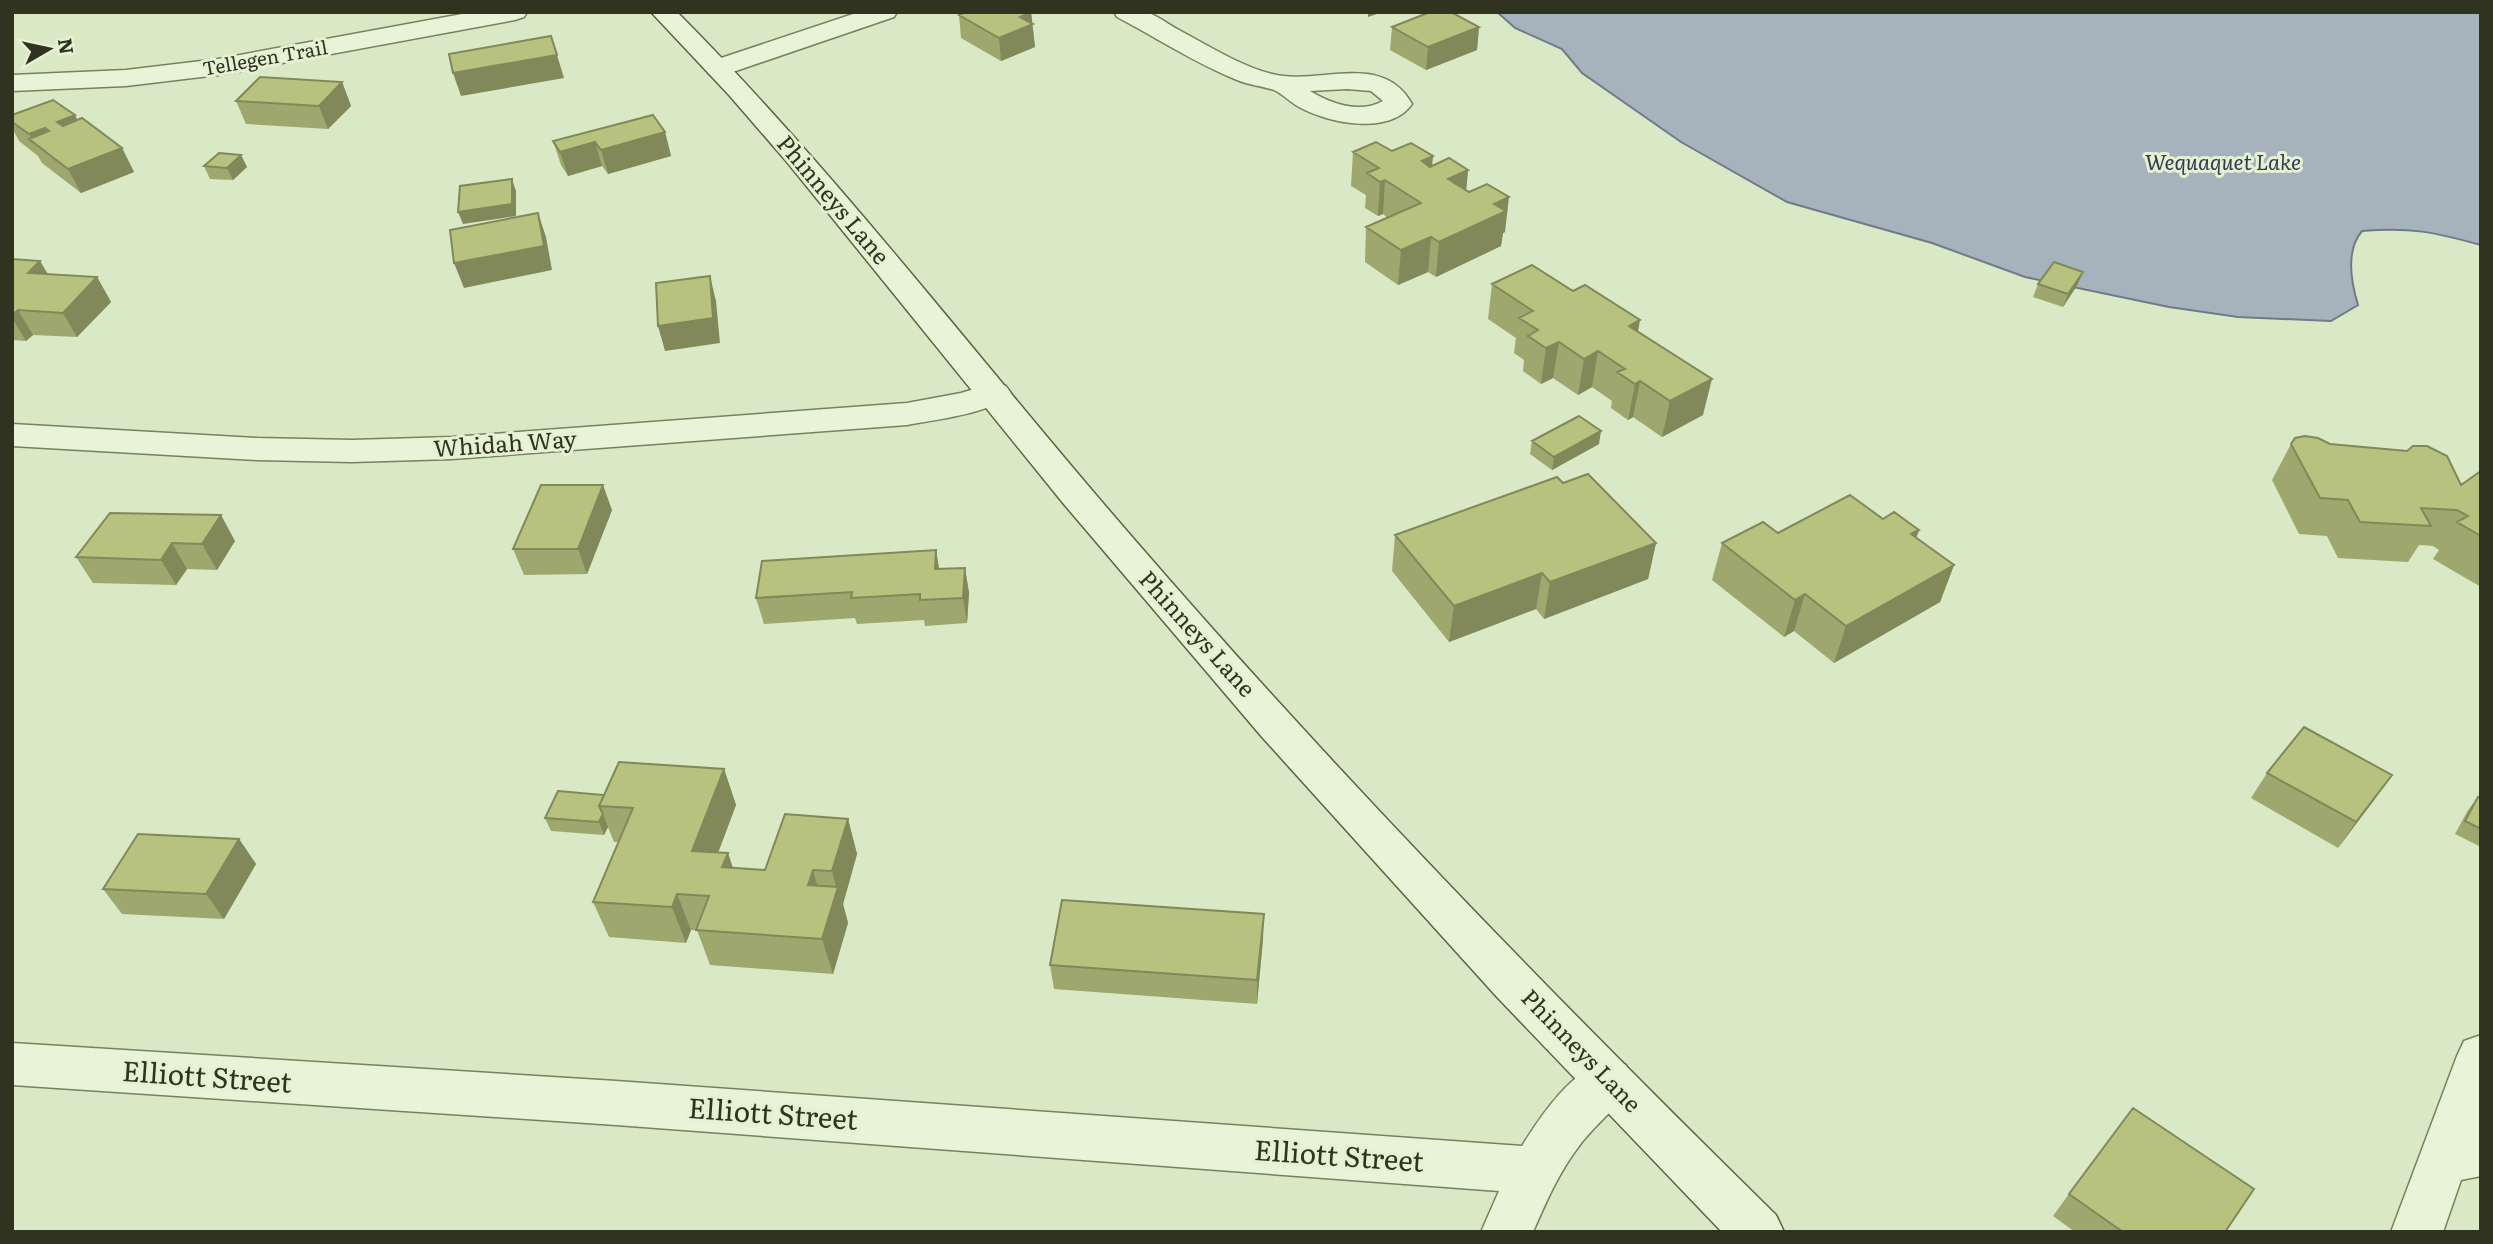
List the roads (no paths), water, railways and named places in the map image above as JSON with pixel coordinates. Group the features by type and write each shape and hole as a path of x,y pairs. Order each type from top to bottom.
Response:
{"street":[{"name":"Tellegen Trail","path":"12,83 126,78 218,67 515,12"},
{"name":"Phinneys Lane","path":"663,12 747,98 1122,550 1316,769 1609,1080 1758,1232"},
{"path":"718,68 885,12"},
{"path":"1126,12 1242,72 1283,84"},
{"name":"Whidah Way","path":"12,435 306,451 440,448 907,414 968,402 994,393"},
{"path":"2417,1232 2462,1157 2481,1056"},
{"name":"Elliott Street","path":"12,1064 630,1104 1534,1170"},
{"path":"1507,1232 1534,1170 1552,1139 1576,1110 1609,1080"}],"water":[{"name":"Wequaquet Lake","path":"1497,12 2481,12 2481,245 2422,232 2362,231 2351,257 2353,287 2358,305 2331,321 2238,317 2169,307 2025,277 1932,243 1787,202 1681,142 1582,73 1562,49 1515,28"}]}
